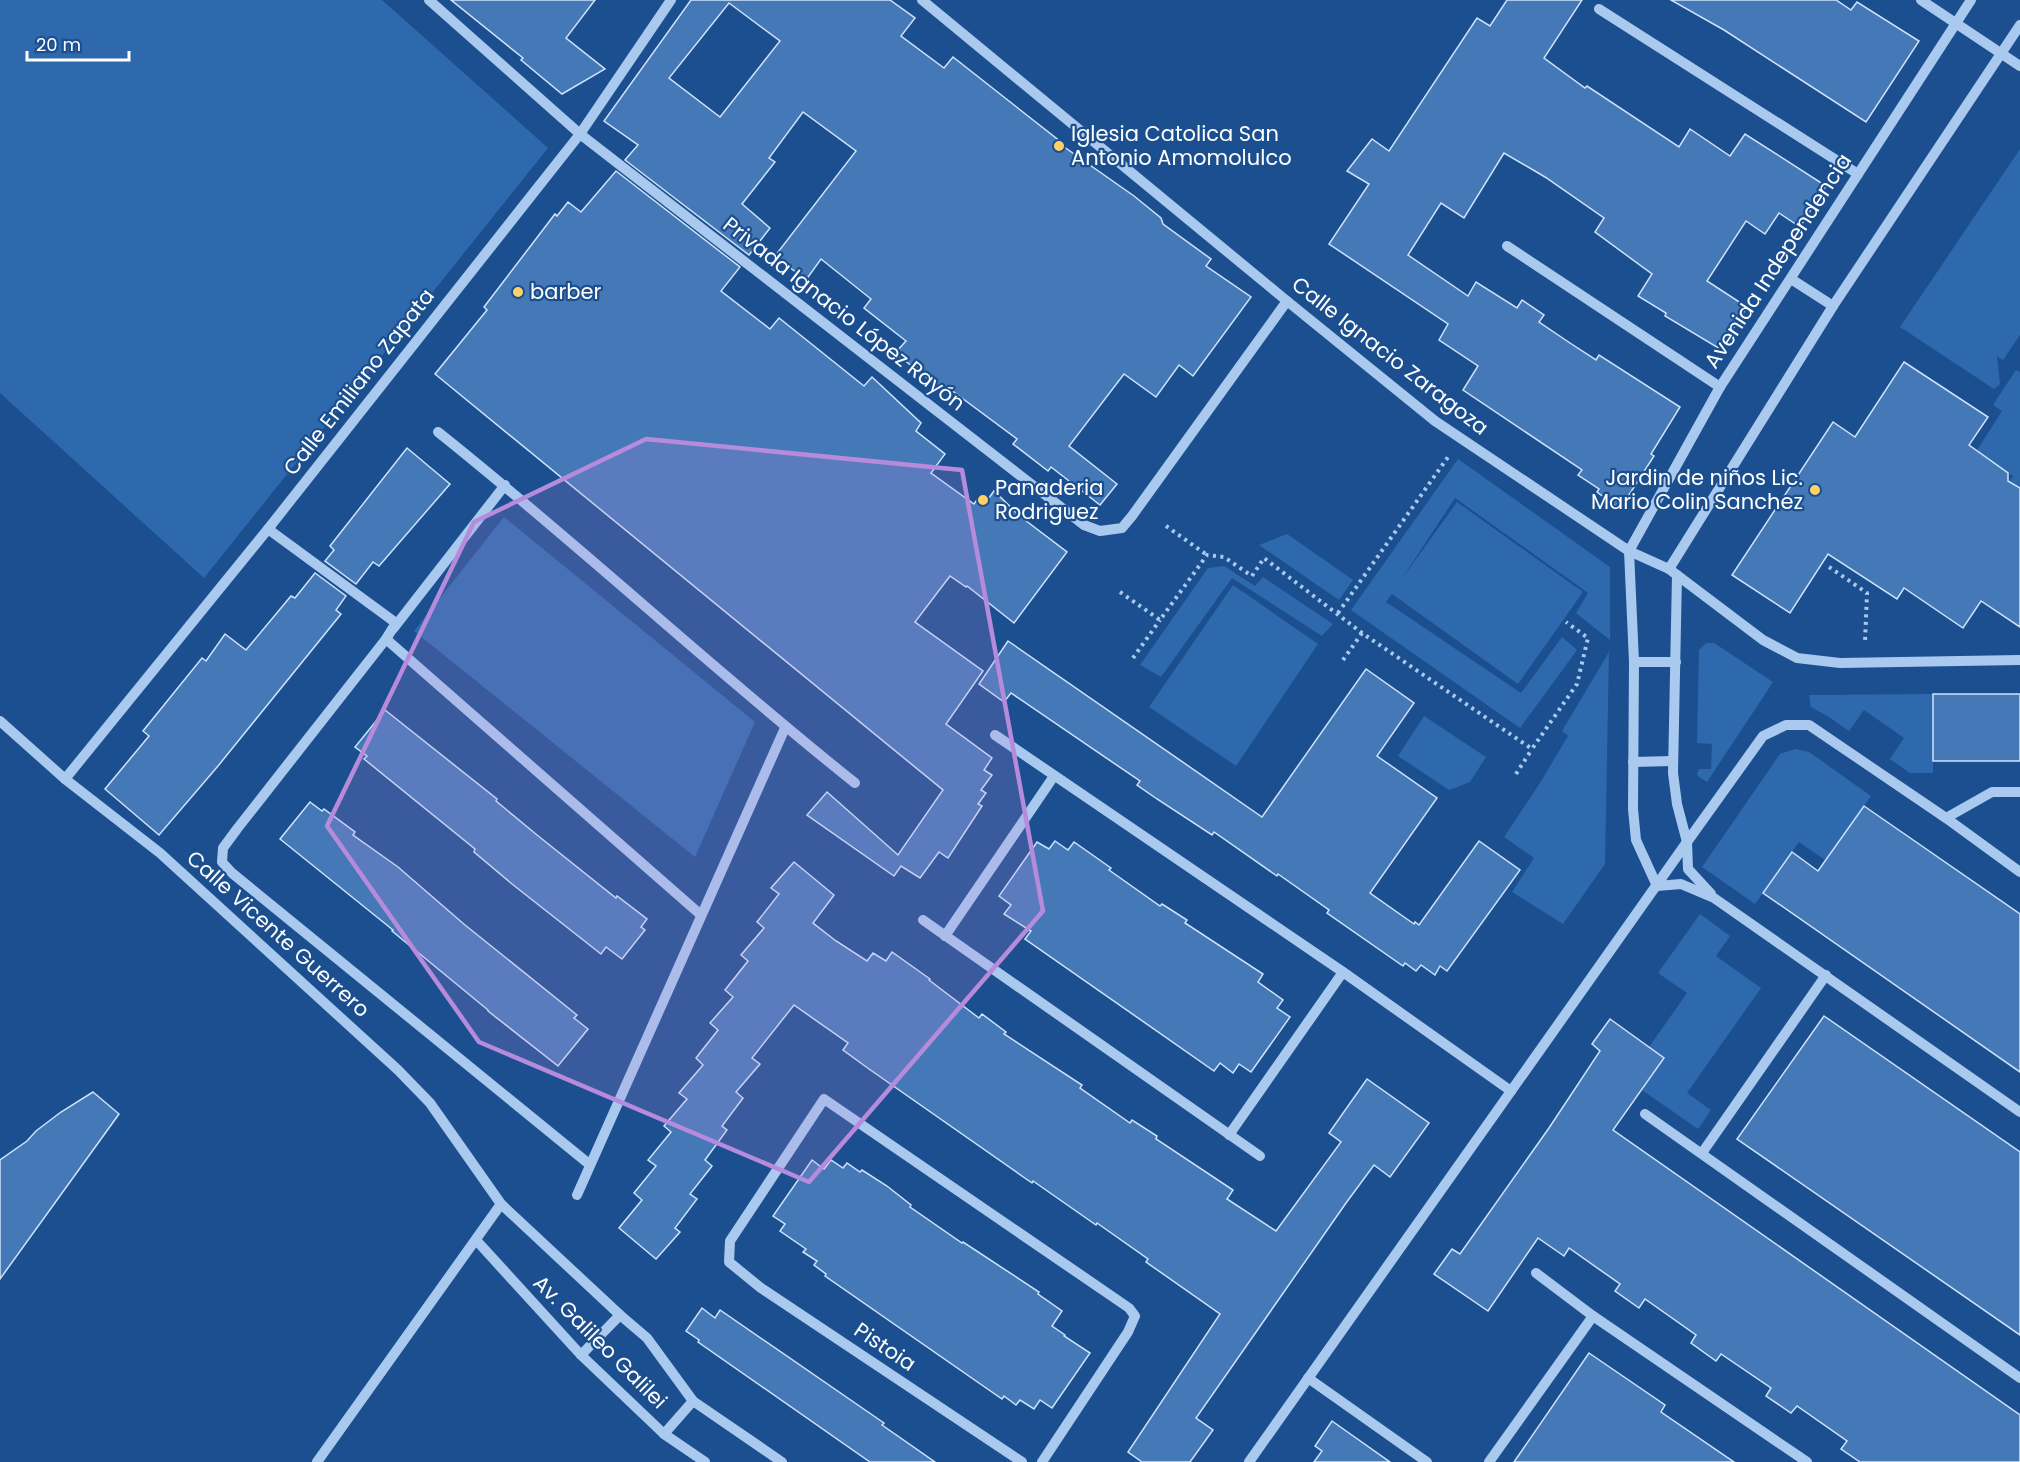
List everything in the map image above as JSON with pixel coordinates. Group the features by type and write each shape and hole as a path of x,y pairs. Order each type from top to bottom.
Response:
{"street":[{"name":"Privada Ignacio López Rayón","path":"429,0 580,134 1084,525 1100,531 1122,528 1287,301"},
{"name":"Calle Emiliano Zapata","path":"65,779 268,529 580,134 671,0"},
{"name":"Calle Ignacio Zaragoza","path":"922,0 1435,421 1629,551 1673,572 1763,640 1797,658 1840,663 2020,660"},
{"path":"1921,0 2020,66"},
{"name":"Avenida Independencia","path":"1629,551 1720,387 1971,0"},
{"path":"1599,9 1858,174"},
{"path":"1714,898 1688,869 1687,842 1677,804 1672,761 1676,662 1673,572 1833,306 2020,25"},
{"path":"1507,246 1720,387"},
{"path":"1791,279 1833,306"},
{"path":"438,432 505,485 785,728 855,783"},
{"path":"505,485 237,829 223,848 222,862 232,873 589,1164"},
{"path":"268,529 396,623"},
{"path":"1629,551 1634,662 1633,809 1636,840 1657,886"},
{"path":"386,639 701,915"},
{"path":"1634,662 1676,662"},
{"name":"Calle Vicente Guerrero","path":"0,721 65,779 160,853 399,1070 430,1102 501,1204 646,1338 693,1401 782,1462"},
{"path":"1248,1462 1763,736 1786,725 1809,725 1946,818 2020,872"},
{"path":"577,1194 785,728"},
{"path":"995,735 1343,972 1511,1091"},
{"path":"1633,762 1672,761"},
{"path":"945,936 1054,776"},
{"path":"1946,818 1992,792 2020,792"},
{"path":"1657,886 1681,884 1714,898 2020,1112"},
{"path":"923,920 1260,1156"},
{"path":"1229,1135 1343,972"},
{"path":"1702,1153 1826,975"},
{"name":"Pistoia","path":"1022,1462 760,1288 729,1262 730,1241 824,1099 1129,1308 1135,1316 1128,1332 1042,1462"},
{"path":"1645,1114 2020,1378"},
{"path":"317,1462 501,1204"},
{"name":"Av. Galileo Galilei","path":"476,1240 581,1355 664,1434 705,1462"},
{"path":"1536,1273 1593,1316 1807,1462"},
{"path":"581,1355 620,1315"},
{"path":"1489,1462 1593,1316"},
{"path":"1308,1378 1427,1462"},
{"path":"664,1434 693,1401"}],"path":[{"path":"1338,613 1451,452"},
{"path":"1166,526 1207,555 1224,557 1252,576 1263,558 1362,633 1532,749"},
{"path":"1132,658 1207,555"},
{"path":"1829,567 1868,593 1865,633 1866,663"},
{"path":"1120,592 1160,620"},
{"path":"1516,774 1577,684 1588,638 1566,622"},
{"path":"1343,660 1362,633"}],"highlighted area":[{"path":"646,439 962,470 1043,911 809,1182 479,1042 327,826 474,522"}],"shaded area":[{"path":"0,0 382,0 548,148 204,578 0,393"},
{"path":"2020,149 2020,335 2003,360 1997,356 2000,384 1994,389 1900,327"},
{"path":"2016,370 2020,372 2020,488 2010,481 2013,476 2008,473 2006,475 1972,458 2002,411 1993,405"},
{"path":"1458,459 1610,567 1610,640 1576,613 1588,593 1455,498 1401,580 1457,502 1583,592 1518,684 1392,594 1386,602 1521,693 1562,637 1577,650 1520,728 1351,610"},
{"path":"504,517 755,722 695,857 414,631"},
{"path":"1287,534 1353,580 1339,600 1259,545"},
{"path":"1224,566 1255,586 1263,577 1333,624 1322,636 1232,578 1161,677 1140,665 1208,568"},
{"path":"1233,585 1318,644 1236,766 1149,707"},
{"path":"1706,643 1714,643 1773,682 1707,782 1697,774 1699,769 1711,769 1712,744 1697,743 1699,650"},
{"path":"1609,652 1605,864 1563,924 1512,892 1534,858 1504,837 1568,736 1562,731"},
{"path":"1933,694 1933,773 1910,773 1890,759 1904,738 1864,710 1849,731 1811,707 1809,695"},
{"path":"1424,716 1486,757 1470,782 1449,790 1398,756"},
{"path":"1795,749 1809,752 1871,796 1825,860 1799,842 1755,904 1702,867 1780,754"},
{"path":"1700,914 1730,936 1716,956 1761,988 1687,1093 1711,1110 1698,1129 1642,1090 1664,1058 1649,1047 1687,993 1658,973"}],"building":[{"path":"451,0 595,0 566,38 605,69 562,94 521,60 523,58"},
{"path":"691,0 890,0 915,18 901,36 944,68 953,57 1061,142 1060,144 1134,196 1161,218 1163,224 1211,259 1206,266 1251,297 1193,376 1179,365 1156,397 1124,374 1069,446 1117,484 1100,505 1051,467 1048,471 1013,444 1017,439 947,387 944,391 895,353 906,341 864,308 871,299 821,259 806,280 775,256 856,151 803,112 769,158 775,162 742,204 770,228 749,255 625,160 638,145 604,121","holes":["729,3 780,41 720,117 669,78"]},
{"path":"1507,0 1582,0 1544,58 1585,88 1587,86 1679,147 1690,129 1730,156 1745,134 1826,186 1800,227 1779,213 1765,234 1746,221 1707,281 1747,307 1720,349 1665,316 1666,313 1638,296 1652,274 1595,232 1604,218 1545,177 1504,153 1464,218 1441,203 1408,255 1468,296 1476,282 1517,308 1522,300 1544,315 1539,322 1570,343 1596,360 1599,355 1680,407 1651,454 1654,456 1620,509 1597,492 1599,489 1578,475 1582,470 1463,390 1478,366 1439,340 1448,324 1329,244 1369,184 1347,171 1372,139 1389,151 1477,18 1490,26"},
{"path":"1671,0 1836,0 1851,10 1857,2 1919,41 1866,122 1724,30"},
{"path":"616,171 740,267 721,291 770,329 779,318 864,386 872,377 921,423 916,431 945,454 931,473 974,504 977,500 983,506 994,491 1021,517 1067,552 1014,623 967,586 950,576 915,622 983,671 946,724 992,758 984,770 992,775 981,790 986,793 978,804 982,806 948,858 939,852 920,878 901,866 894,876 807,815 827,792 898,855 943,790 435,374 487,310 484,307 555,214 557,216 568,202 581,212"},
{"path":"1904,362 1988,417 1969,445 2008,473 2008,481 2020,488 2020,627 1981,601 1963,628 1904,588 1897,599 1828,554 1790,613 1732,575 1833,422 1855,437"},
{"path":"407,448 450,484 379,566 373,562 356,584 325,561 334,550 330,546"},
{"path":"315,573 346,596 336,610 341,614 159,835 105,789 149,736 143,731 202,658 206,661 225,634 246,650 291,596 295,598"},
{"path":"1008,641 1262,817 1366,669 1414,703 1377,756 1437,798 1370,893 1414,924 1415,922 1419,925 1479,841 1520,870 1447,971 1440,966 1435,975 1421,965 1416,971 1405,963 1403,966 1327,913 1329,910 1278,874 1277,876 1214,832 1212,835 1157,799 1137,785 1140,781 1011,693 1004,702 979,684"},
{"path":"1933,694 2020,694 2020,761 1933,761"},
{"path":"385,710 497,799 496,801 537,835 616,898 617,896 647,919 641,927 645,930 622,959 606,947 601,954 512,884 474,852 475,849 364,759 367,756 355,747"},
{"path":"310,802 322,811 324,809 355,832 353,835 398,867 465,925 577,1015 574,1018 588,1029 558,1066 280,839"},
{"path":"1864,806 2020,914 2020,1072 1763,893 1792,852 1818,871"},
{"path":"1055,841 1068,850 1074,842 1160,906 1162,904 1187,920 1185,923 1263,974 1258,982 1283,1000 1277,1008 1290,1017 1251,1072 1239,1064 1233,1073 1220,1063 1214,1071 1025,939 1031,931 1004,914 1011,905 999,896 1037,842 1049,849"},
{"path":"794,862 834,895 813,923 836,941 867,961 873,953 886,961 892,952 979,1018 982,1014 1006,1032 1004,1034 1082,1085 1080,1088 1130,1123 1132,1120 1157,1136 1156,1139 1233,1190 1227,1199 1276,1231 1341,1142 1329,1133 1367,1079 1429,1123 1390,1177 1374,1165 1346,1203 1196,1418 1213,1430 1190,1462 1142,1462 1128,1452 1220,1314 1146,1262 1148,1259 1097,1223 1096,1225 1033,1181 1032,1183 869,1069 843,1050 848,1043 794,1005 752,1058 760,1064 736,1092 743,1098 722,1126 727,1130 705,1160 712,1166 690,1194 697,1199 675,1228 680,1232 656,1259 619,1228 642,1200 634,1193 656,1166 648,1160 671,1132 664,1126 687,1099 679,1093 703,1065 696,1058 718,1030 710,1023 733,997 725,990 748,961 741,955 764,928 757,922 779,894 771,888"},
{"path":"1824,1016 2020,1152 2020,1335 1737,1139"},
{"path":"1610,1019 1664,1058 1613,1130 2020,1415 2020,1462 1860,1462 1841,1449 1847,1441 1797,1406 1791,1413 1766,1396 1771,1388 1721,1354 1716,1361 1691,1343 1696,1335 1645,1299 1639,1308 1615,1291 1620,1284 1569,1248 1564,1256 1538,1238 1488,1311 1434,1274 1452,1249 1460,1254 1549,1128 1600,1051 1592,1044"},
{"path":"93,1092 119,1114 0,1279 0,1160 61,1112"},
{"path":"812,1160 824,1169 831,1160 843,1168 847,1163 860,1172 862,1170 887,1186 911,1205 910,1207 1039,1292 1038,1294 1062,1311 1052,1326 1090,1353 1052,1408 1040,1400 1034,1409 1020,1400 1016,1405 1004,1396 1002,1399 825,1276 826,1274 814,1265 817,1261 803,1252 806,1249 780,1231 785,1224 773,1216"},
{"path":"702,1308 715,1318 720,1310 884,1423 882,1425 935,1462 870,1462 698,1342 699,1340 686,1331"},
{"path":"1589,1353 1665,1405 1661,1412 1734,1462 1514,1462"},
{"path":"1332,1421 1390,1462 1314,1462 1322,1451 1315,1446"}],"place":[{"name":"Iglesia Catolica San Antonio Amomolulco","path":"1059,146"},
{"name":"barber","path":"518,292"},
{"name":"Jardin de niños Lic. Mario Colin Sanchez","path":"1815,490"},
{"name":"Panaderia Rodriguez","path":"983,500"}]}
